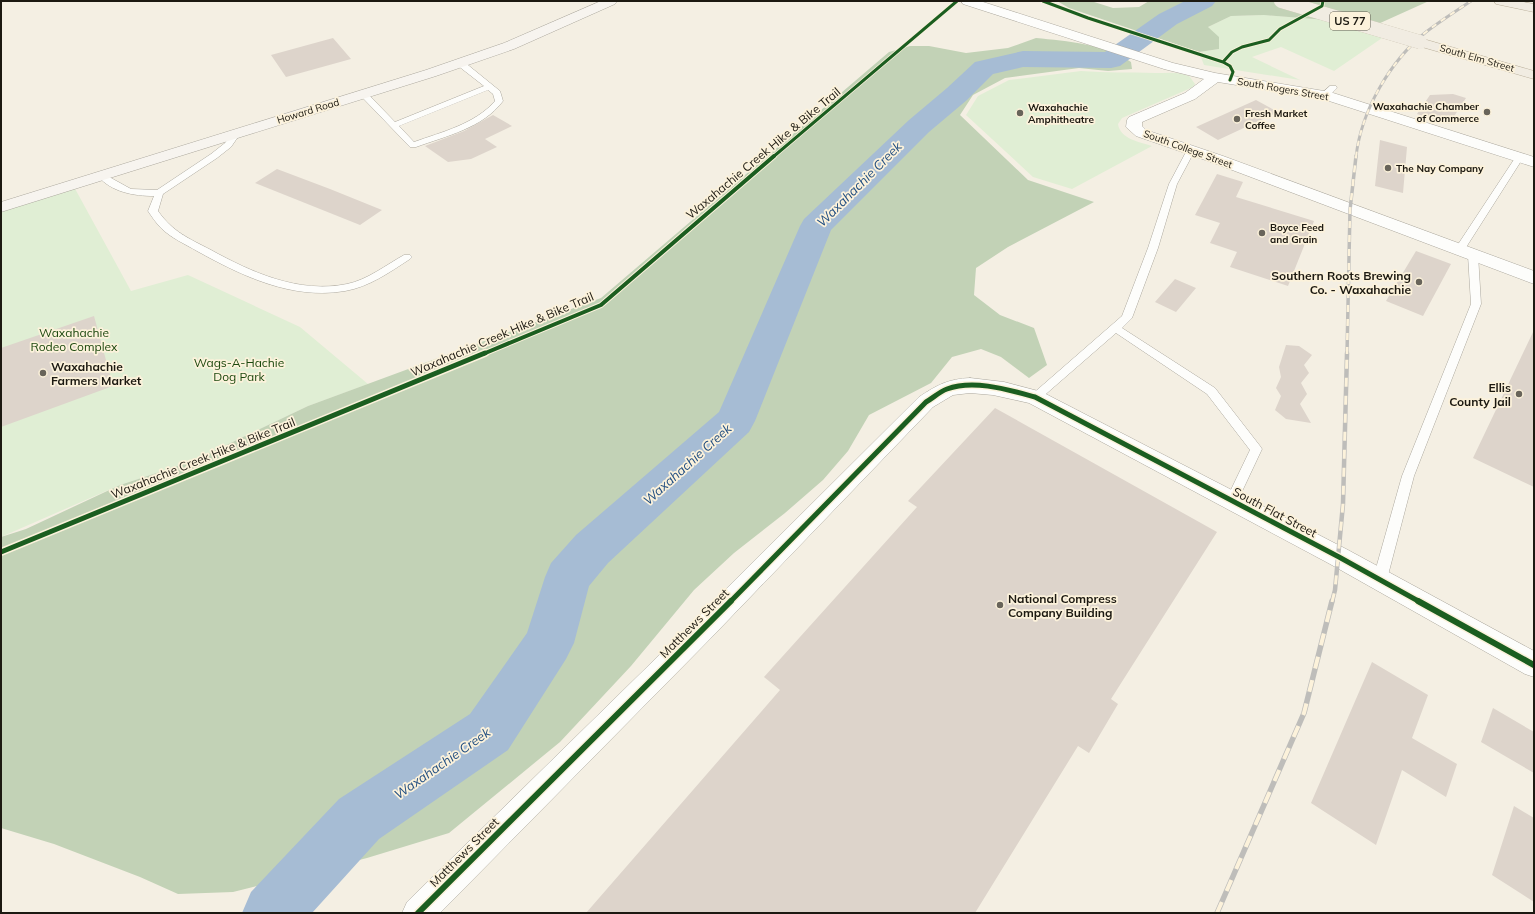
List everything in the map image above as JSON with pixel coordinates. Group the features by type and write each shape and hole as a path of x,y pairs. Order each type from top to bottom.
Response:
{"main road":[{"name":"Howard Road","path":"1,207 460,63 509,46 611,1"},
{"name":"South Elm Street","path":"1281,1 1534,75"},
{"path":"1500,1 1534,8"}],"street":[{"path":"967,1 1169,66 1215,78"},
{"name":"South Rogers Street","path":"1215,78 1329,92 1534,162"},
{"name":"South College Street","path":"1215,78 1190,96 1134,120 1134,127 1141,133 1191,150 1534,278"},
{"name":"Matthews Street","path":"418,913 701,631 926,402 949,388 962,385 1001,389"},
{"name":"South Flat Street","path":"1001,389 1035,398 1232,500 1380,579 1534,665"}],"lane":[{"path":"363,94 413,145 467,124 496,106 499,101 497,93 460,63"},
{"path":"393,126 490,87"},
{"path":"102,176 124,191 159,193 214,156 228,145 236,134"},
{"path":"1035,398 1127,318 1153,248 1173,184 1191,150"},
{"path":"1380,579 1408,476 1476,304 1467,252 1519,158"},
{"path":"159,193 153,211 164,226 174,234 251,274 285,285 320,290 346,288 374,277 407,257"},
{"path":"1115,328 1211,391 1256,449 1232,500"}],"green space":[{"path":"1057,1 1091,1 1113,8 1139,7 1149,1 1429,1 1378,24 1264,15 1231,16 1208,27 1219,37 1219,49 1199,52 1069,8"},
{"path":"1264,15 1334,20 1385,36 1334,71 1281,47 1252,57 1300,80 1204,65 1199,52 1219,49 1208,27 1231,16"},
{"path":"1036,38 1060,40 1098,47 1121,56 1131,62 1132,69 1108,71 1079,68 1005,78 973,95 960,115 1028,180 1094,202 1008,247 976,268 974,295 1000,315 1034,328 1047,365 1029,378 1001,357 981,349 952,357 931,383 869,415 848,451 823,480 785,513 734,553 694,590 631,666 560,742 449,833 367,858 233,892 178,894 140,877 54,844 1,828 1,537 26,529 120,485 193,461 308,406 601,298 889,52 910,46 929,46 966,53 1008,48"},
{"path":"1081,71 1178,73 1191,77 1195,84 1193,87 1122,118 1118,124 1122,133 1131,139 1152,146 1072,189 1033,177 966,115 978,96 1009,80"},
{"path":"73,185 131,291 188,275 300,327 368,384 308,406 193,461 120,485 1,537 1,207"}],"building":[{"path":"333,38 351,59 286,77 271,55"},
{"path":"1453,94 1466,98 1449,124 1417,114 1430,95"},
{"name":"Fresh Market Coffee","path":"1256,100 1278,112 1218,140 1196,127"},
{"path":"493,115 512,126 485,139 497,147 471,159 448,162 425,146 464,131"},
{"name":"The Nay Company","path":"1380,140 1407,147 1403,193 1375,186"},
{"path":"277,169 382,210 360,225 255,183"},
{"name":"Boyce Feed and Grain","path":"1217,174 1243,182 1236,197 1314,221 1288,286 1230,267 1237,252 1210,243 1220,223 1195,215"},
{"name":"Southern Roots Brewing Co. - Waxahachie","path":"1416,251 1451,264 1423,316 1386,301"},
{"path":"1175,279 1196,288 1176,312 1155,302"},
{"path":"94,316 113,386 1,427 1,348"},
{"name":"Ellis County Jail","path":"1534,330 1534,487 1473,458"},
{"path":"1286,345 1299,346 1312,355 1304,365 1309,373 1301,383 1307,394 1300,404 1311,423 1286,419 1275,410 1281,396 1276,388 1281,377 1279,367"},
{"name":"National Compress Company Building","path":"995,408 1217,532 1111,699 1118,704 1089,753 1078,746 975,913 586,913 780,690 764,677 917,507 908,501"},
{"path":"1372,662 1428,695 1412,738 1457,764 1446,797 1402,770 1376,845 1311,803"},
{"path":"1493,708 1534,732 1534,773 1481,742"},
{"path":"1514,806 1534,818 1534,902 1492,875"}],"waterway":[{"name":"Waxahachie Creek","path":"272,913 359,819 489,732 549,643 568,577 592,549 735,421 816,226 919,126 957,94 984,68 1023,59 1111,60 1168,19 1204,1"}],"railway":[{"path":"1356,157 1364,122 1379,88 1389,72 1413,44 1426,32 1471,1"},
{"path":"1347,354 1350,210 1356,156"},
{"path":"1332,602 1335,590 1343,504 1347,353"},
{"path":"1217,913 1304,713 1332,601"}],"cycle path":[{"name":"Waxahachie Creek Hike & Bike Trail","path":"1,552 601,305 744,181 957,1"},
{"path":"1043,1 1088,18 1223,62"},
{"path":"1230,80 1233,72 1230,66 1223,62 1232,52 1242,47 1269,40 1280,29 1322,6 1323,1"},
{"path":"418,913 701,631 926,402 950,388 960,386 981,386 1035,397 1339,557 1534,665"}],"place":[{"name":"Waxahachie Chamber of Commerce","path":"1487,112"},
{"name":"Waxahachie Amphitheatre","path":"1020,113"},
{"name":"Fresh Market Coffee","path":"1237,119"},
{"name":"The Nay Company","path":"1388,168"},
{"name":"Boyce Feed and Grain","path":"1262,233"},
{"name":"Southern Roots Brewing Co. - Waxahachie","path":"1419,282"},
{"name":"Waxahachie Farmers Market","path":"43,373"},
{"name":"Ellis County Jail","path":"1519,394"},
{"name":"National Compress Company Building","path":"1000,605"}],"park label":[{"name":"Waxahachie Rodeo Complex","path":"74,339"},
{"name":"Wags-A-Hachie Dog Park","path":"239,369"}]}
